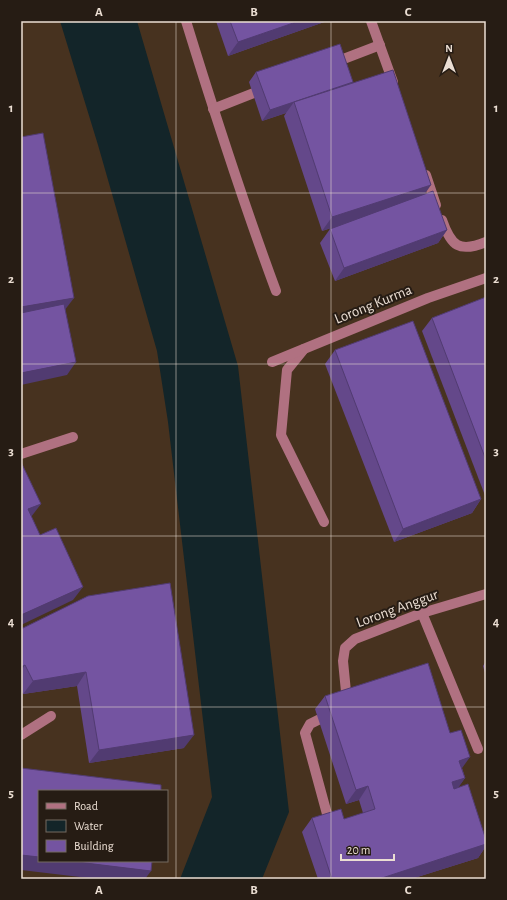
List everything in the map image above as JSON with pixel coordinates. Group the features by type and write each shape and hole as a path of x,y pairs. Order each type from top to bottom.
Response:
{"street":[{"path":"186,21 213,109 276,291"},
{"path":"371,21 396,90"},
{"path":"322,67 380,45"},
{"path":"213,109 271,87"},
{"path":"422,165 446,232 451,240 458,245 467,247 476,246 486,242"},
{"name":"Lorong Kurma","path":"272,362 428,298 486,278"},
{"path":"306,348 287,370 281,435 324,522"},
{"path":"21,454 73,438"},
{"name":"Lorong Anggur","path":"332,831 306,734 310,724 340,709 347,703 343,661 345,648 356,639 422,613 486,594"},
{"path":"422,613 478,749"},
{"path":"21,735 51,716"}],"water":[{"path":"60,21 137,21 238,366 289,812 262,879 180,879 212,797 168,422 157,351 98,145"}],"building":[{"path":"230,21 299,21 238,42"},
{"path":"340,44 353,82 270,110 256,72"},
{"path":"393,70 431,185 332,217 294,102"},
{"path":"43,133 74,298 21,307 21,137"},
{"path":"433,191 447,230 344,268 330,229"},
{"path":"486,297 486,460 432,318"},
{"path":"64,304 76,362 21,373 21,313"},
{"path":"413,321 481,499 403,529 335,350"},
{"path":"21,462 41,504 28,509 40,535 56,528 83,587 21,615"},
{"path":"170,583 194,735 99,750 86,672 33,681 25,665 21,667 21,629 88,596"},
{"path":"428,663 450,733 461,730 470,757 459,761 465,778 452,782 454,789 468,784 486,844 379,879 332,879 312,818 341,809 344,819 375,809 368,786 356,790 325,696"},
{"path":"21,768 161,785 161,790 38,790 38,857 21,855"},
{"path":"77,862 152,862 151,871"}]}
